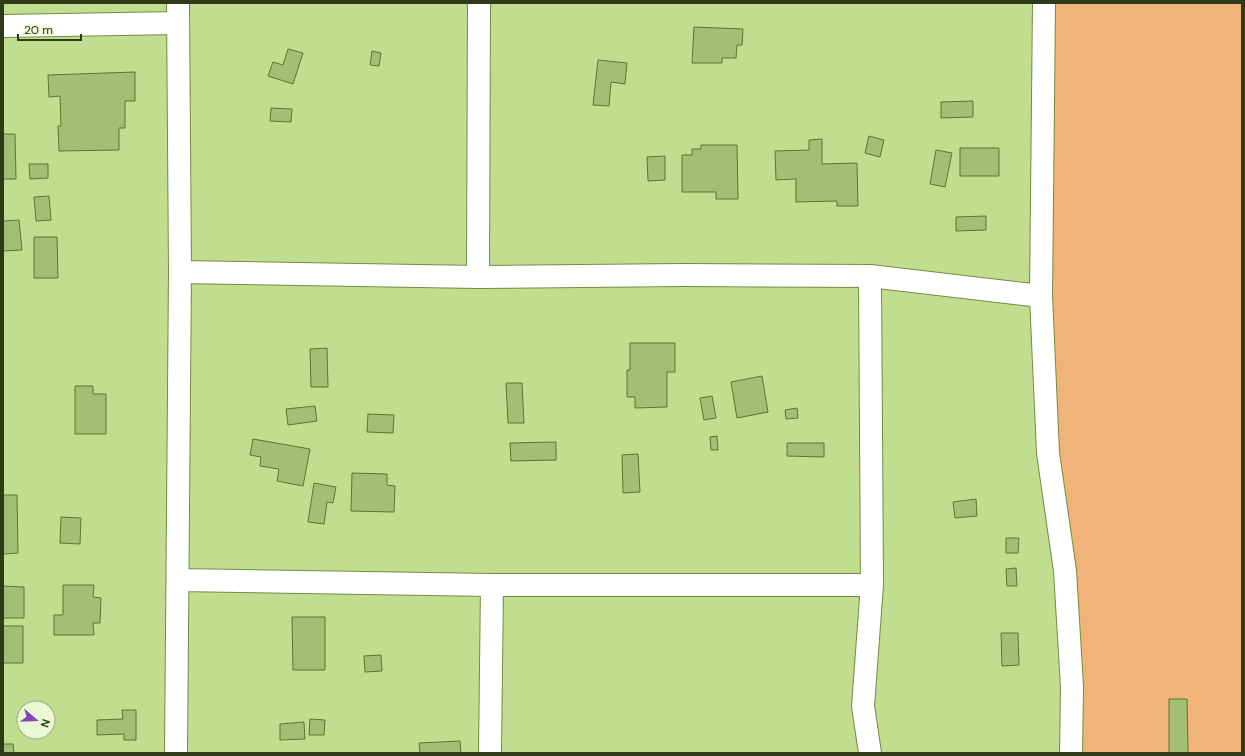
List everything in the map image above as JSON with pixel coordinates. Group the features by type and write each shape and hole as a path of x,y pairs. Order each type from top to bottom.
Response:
{"street":[{"path":"478,277 479,3"},
{"path":"1044,3 1041,296 1048,453 1065,571 1072,687 1072,753"},
{"path":"3,26 178,13 180,272 176,753"},
{"path":"180,272 478,277 675,275 870,276 1041,296"},
{"path":"870,276 872,585 863,706 870,753"},
{"path":"178,580 492,585 872,585"},
{"path":"490,753 492,585"}],"shaded area":[{"path":"1044,3 1242,3 1242,753 1071,753 1056,509"}],"building":[{"path":"694,27 743,29 742,45 737,45 736,58 722,58 722,63 692,63"},
{"path":"288,49 303,53 293,84 268,76 273,62 283,65"},
{"path":"372,51 381,53 379,66 370,65"},
{"path":"598,60 627,63 625,84 611,82 609,106 593,105"},
{"path":"135,72 135,101 125,101 125,128 119,128 119,150 59,151 58,126 61,126 60,96 49,97 48,75"},
{"path":"973,101 973,117 941,118 941,102"},
{"path":"271,108 292,109 291,122 270,121"},
{"path":"3,134 15,134 16,179 3,179"},
{"path":"869,136 884,140 880,157 865,153"},
{"path":"822,139 822,164 857,163 858,206 837,206 837,201 796,202 796,179 776,180 775,151 809,150 809,140"},
{"path":"701,145 737,145 738,199 716,199 716,192 682,192 682,155 692,155 692,149 701,149"},
{"path":"960,148 999,148 999,176 960,176"},
{"path":"936,150 952,153 945,187 930,184"},
{"path":"665,156 665,180 648,181 647,157"},
{"path":"29,164 48,164 48,178 30,179"},
{"path":"49,196 51,220 36,221 34,197"},
{"path":"986,216 986,230 956,231 956,217"},
{"path":"19,220 22,250 3,251 3,221"},
{"path":"34,237 57,237 58,278 34,278"},
{"path":"630,343 675,343 675,372 667,372 667,407 635,408 635,397 627,397 627,370 630,370"},
{"path":"327,348 328,387 311,387 310,349"},
{"path":"762,376 768,412 737,418 731,382"},
{"path":"506,383 522,383 524,423 508,423"},
{"path":"75,386 93,386 93,394 106,394 106,434 75,434"},
{"path":"712,396 716,418 704,420 700,398"},
{"path":"315,406 317,421 288,425 286,409"},
{"path":"797,408 798,418 786,419 785,410"},
{"path":"368,414 394,415 393,433 367,432"},
{"path":"717,436 718,450 711,450 710,437"},
{"path":"253,439 310,449 303,486 277,481 279,469 260,466 261,457 250,455"},
{"path":"556,442 556,460 511,461 510,443"},
{"path":"787,443 824,443 824,457 787,456"},
{"path":"638,454 640,492 623,493 622,455"},
{"path":"352,473 387,474 387,485 395,486 394,512 351,511"},
{"path":"314,483 336,487 333,503 327,502 324,524 308,522"},
{"path":"3,495 17,495 18,553 3,554"},
{"path":"976,499 977,516 955,518 953,502"},
{"path":"61,517 81,518 80,544 60,543"},
{"path":"1006,538 1019,538 1018,553 1006,553"},
{"path":"1016,568 1017,586 1007,586 1006,569"},
{"path":"63,585 94,585 93,597 101,598 100,623 93,623 94,635 54,635 54,615 63,615"},
{"path":"3,586 24,587 24,618 3,618"},
{"path":"292,617 325,617 325,670 293,670"},
{"path":"3,626 23,626 23,663 3,663"},
{"path":"1001,633 1018,633 1019,665 1002,666"},
{"path":"381,655 382,671 365,672 364,656"},
{"path":"1169,699 1187,699 1188,753 1169,753"},
{"path":"122,710 136,710 136,740 124,740 124,734 97,735 97,720 123,719"},
{"path":"310,719 325,720 324,735 309,735"},
{"path":"304,722 305,739 280,740 280,724"},
{"path":"460,741 461,753 420,753 419,743"},
{"path":"3,744 13,744 14,753 3,753"}]}
